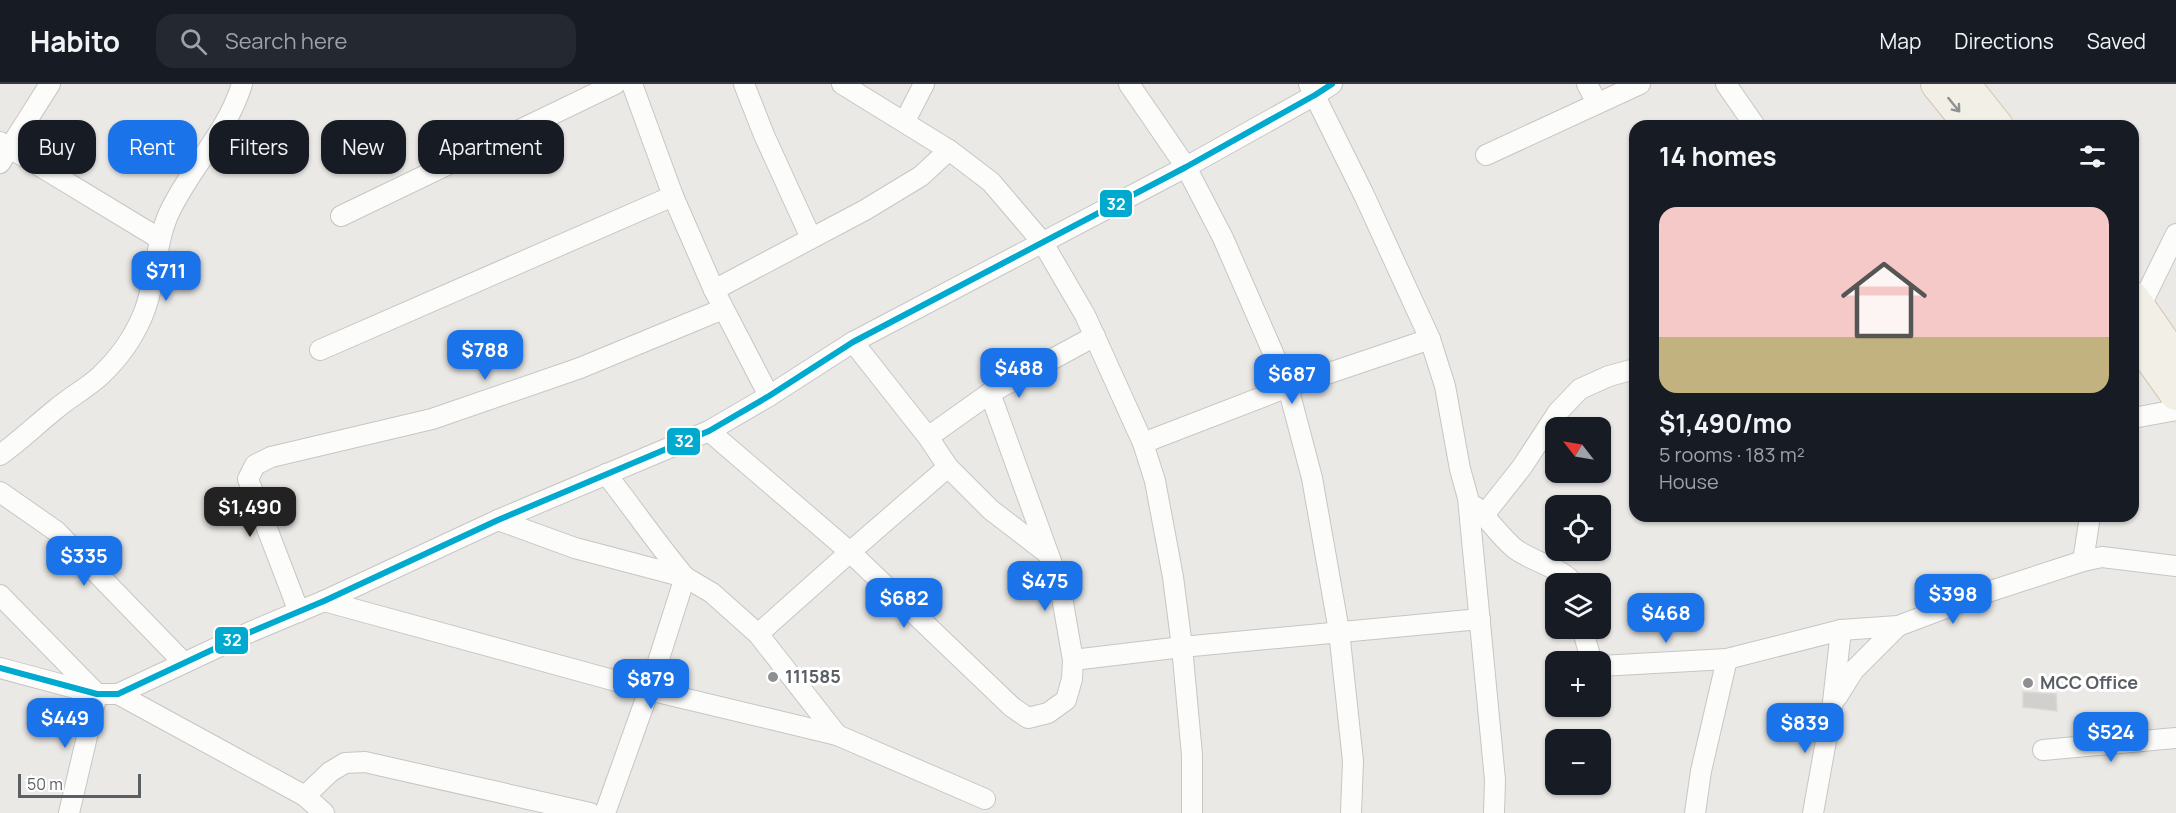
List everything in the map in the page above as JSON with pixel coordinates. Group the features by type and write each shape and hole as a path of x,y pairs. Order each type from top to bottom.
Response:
{"main road":[{"path":"1937,84 1966,120"},
{"path":"1964,84 1992,120"},
{"path":"2139,318 2176,360"},
{"path":"2139,321 2176,394"}],"street":[{"path":"50,84 3,151 160,239"},
{"path":"0,455 23,439 56,408 99,377 124,348 142,317 156,267 160,239 170,211 217,135 242,84"},
{"path":"341,216 615,84"},
{"path":"632,84 673,196 714,290 770,396"},
{"path":"744,84 764,135 811,238"},
{"path":"842,84 949,150 991,182 1043,243 1086,315 1143,443 1155,481 1173,577 1182,647 1192,754 1192,813"},
{"path":"905,122 924,84"},
{"path":"1129,84 1186,167 1223,238 1288,387 1312,478 1339,631 1353,761 1351,813"},
{"path":"0,668 34,675 97,694 118,694 498,520 709,431 770,396 853,342 1186,167 1312,90 1332,84"},
{"path":"1587,84 1597,103"},
{"path":"1486,155 1639,84"},
{"path":"1726,84 1751,120"},
{"path":"1312,90 1430,339 1445,386 1460,469 1468,498 1496,780 1494,813"},
{"path":"714,290 921,177 949,150"},
{"path":"320,350 673,196"},
{"path":"2139,305 2176,234"},
{"path":"299,612 248,478 255,465 272,457 432,419 580,368 723,309"},
{"path":"928,437 990,393 1095,336"},
{"path":"1143,443 1288,387 1430,339"},
{"path":"853,342 928,437 948,467 991,510 1047,553"},
{"path":"1484,515 1521,467 1557,412 1580,389 1609,376 1629,371"},
{"path":"709,431 850,552 1012,707 1028,718 1048,713 1066,700 1072,679 1073,660 1060,586 990,393"},
{"path":"2139,417 2176,410"},
{"path":"758,634 948,467"},
{"path":"606,474 685,577"},
{"path":"0,492 56,531 184,663"},
{"path":"1468,498 1514,548 1560,573"},
{"path":"498,520 575,548 685,577 712,593 758,634 837,735"},
{"path":"2083,561 2089,522"},
{"path":"1611,665 1727,659 1841,630 1899,626 1991,591 2102,557 2176,566"},
{"path":"605,813 649,690 685,577"},
{"path":"0,595 97,694"},
{"path":"324,601 649,690 837,735 985,799"},
{"path":"1073,660 1339,631 1480,619"},
{"path":"1833,702 1854,670 1899,626"},
{"path":"1813,813 1833,702 1841,630"},
{"path":"1695,813 1701,771 1727,659"},
{"path":"69,813 97,694"},
{"path":"118,694 305,796 324,813"},
{"path":"2043,750 2176,738"},
{"path":"305,796 330,772 345,763 365,762 590,813"}],"building":[{"name":"MCC Office","path":"2023,692 2056,694 2057,711 2023,707"}],"transit line":[{"name":"32","path":"0,668 97,694 118,694 498,520 709,431 853,342 1186,167 1332,84"}],"place":[{"name":"111585","path":"773,677"},
{"name":"MCC Office","path":"2028,683"}]}
